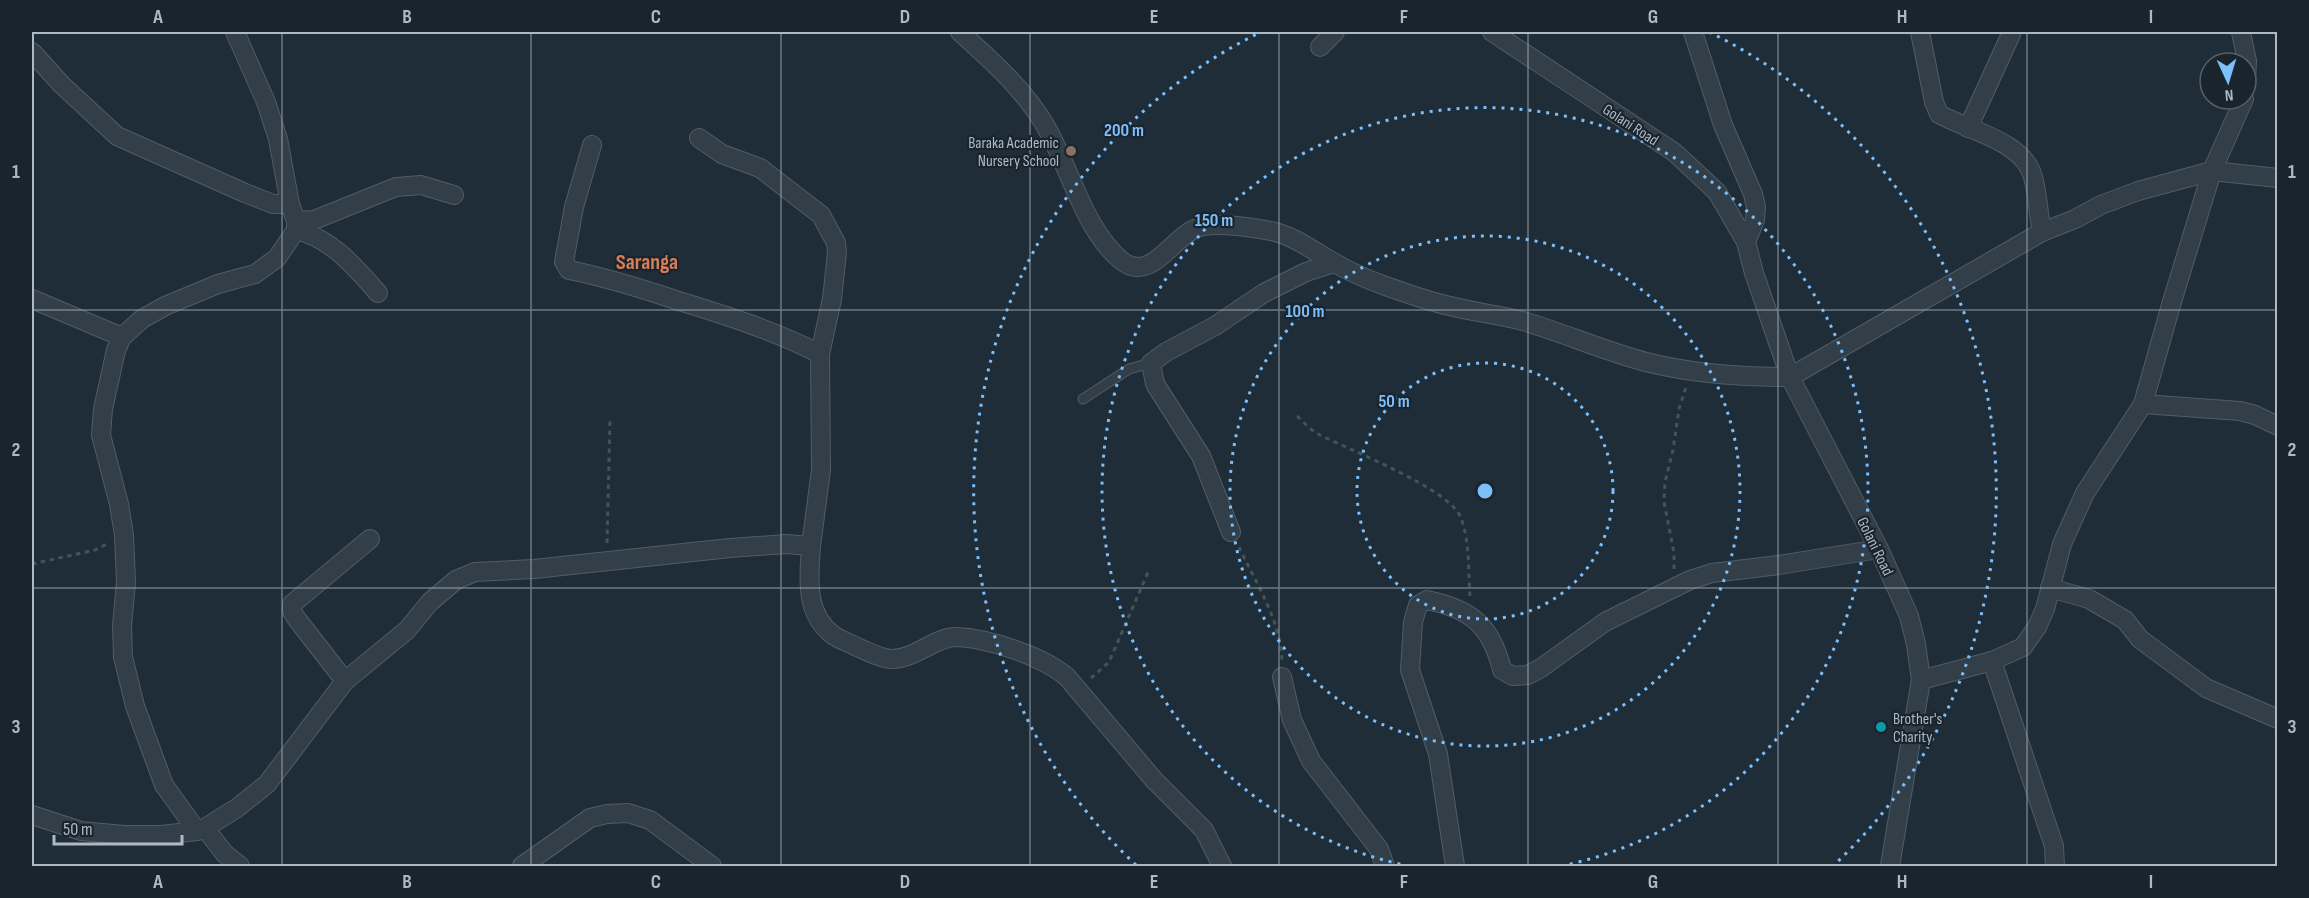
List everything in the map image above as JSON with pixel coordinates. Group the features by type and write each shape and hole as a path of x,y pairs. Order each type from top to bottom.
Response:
{"street":[{"path":"235,32 266,102 276,132 294,219 277,258 255,274 218,284 165,306 142,319 122,337 116,350 103,409 101,435 119,504 124,535 126,582 122,626 123,657 135,706 164,785 201,830 240,867"},
{"path":"960,32 985,54 1029,101 1047,128 1095,230 1122,262 1142,267 1152,264 1185,233 1199,226 1213,225 1274,232 1305,244 1334,263 1381,285 1448,306 1510,318 1554,330 1645,362 1690,371 1747,377 1790,377 2042,232 2138,190 2212,171 2277,177"},
{"path":"1320,47 1335,32"},
{"name":"Golani Road","path":"1492,32 1674,152 1717,192 1746,242 1754,273 1790,377 1879,549 1909,616 1916,644 1921,680 1890,867"},
{"path":"1693,32 1722,125 1756,207 1755,219 1746,242"},
{"path":"1920,32 1934,102 1939,114 2009,147 2027,163 2033,176 2042,232"},
{"path":"1968,128 2012,32"},
{"path":"2241,32 2245,51"},
{"path":"32,52 62,85 117,136 245,194 273,204 334,247 378,293"},
{"path":"1921,680 1992,661 2023,647 2037,627 2045,609 2062,544 2085,493 2144,404 2171,305 2212,171 2239,111"},
{"path":"699,138 722,154 760,168 821,215 836,243 832,298 820,354 821,470 808,586 812,606 819,619 833,634 868,652 891,660 923,651 941,640 955,637 998,644 1056,668 1067,677 1154,780 1204,830 1222,867"},
{"path":"592,145 574,207 564,262 569,270 597,276 751,323 820,354"},
{"path":"294,219 314,220 396,187 421,185 454,195"},
{"path":"1231,532 1201,456 1155,384 1151,363 1166,352 1215,326 1264,293 1306,272 1334,263"},
{"path":"32,299 122,337"},
{"path":"2144,404 2240,411 2255,415 2277,426"},
{"path":"2255,415 2277,414"},
{"path":"345,681 296,618 292,611 292,604 370,539"},
{"path":"32,815 81,831 133,835 201,830 237,808 267,784 345,681 407,630 430,602 456,580 475,572 534,569 730,548 786,544 811,546"},
{"path":"1455,867 1438,754 1410,670 1412,638 1418,605 1427,600 1447,604 1473,616 1489,634 1502,670 1513,676 1528,675 1605,622 1690,580 1712,573 1879,549"},
{"path":"2050,588 2089,599 2126,621 2140,639 2206,688 2277,719"},
{"path":"1992,661 2054,846 2055,867"},
{"path":"1282,677 1292,720 1311,761 1379,849 1385,867"},
{"path":"522,867 590,818 628,813 650,820 712,867"}],"lane":[{"path":"1083,399 1129,369 1142,363 1151,363"}],"path":[{"path":"1675,589 1674,554 1664,502 1665,482 1673,450 1679,409 1690,371"},
{"path":"1297,416 1315,433 1440,496 1460,515 1468,542 1473,616"},
{"path":"608,562 607,501 610,419"},
{"path":"1231,532 1271,614 1282,646 1282,677"},
{"path":"32,564 95,550 124,535"},
{"path":"1079,692 1109,662 1149,570"}],"place":[{"name":"Baraka Academic Nursery School","path":"1071,151"},
{"name":"Brother's Charity","path":"1881,727"}],"district":[{"name":"Saranga","path":"647,261"}]}
